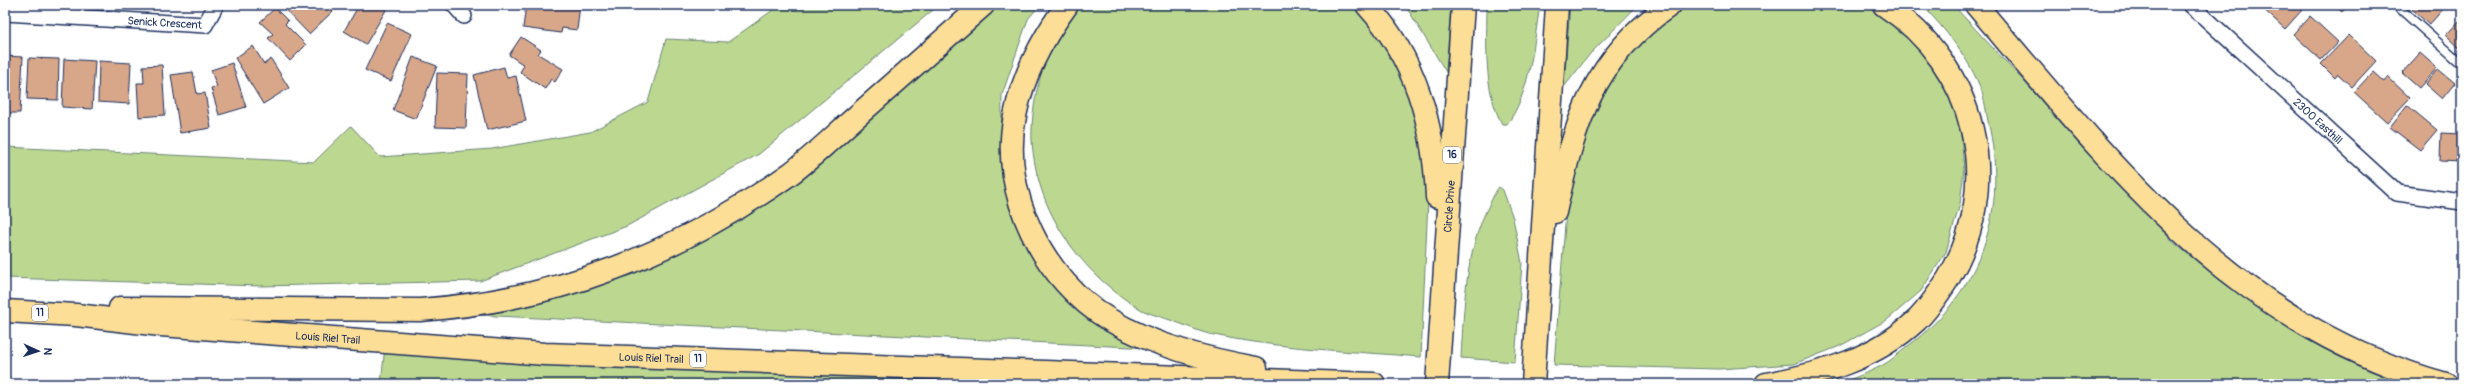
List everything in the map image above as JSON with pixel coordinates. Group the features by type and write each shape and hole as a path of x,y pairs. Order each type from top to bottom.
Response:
{"highway":[{"path":"76,315 108,308 420,310 465,307 501,301 579,282 663,250 704,229 791,174 983,5"},
{"path":"1067,5 1048,31 1034,58 1023,86 1014,117 1012,149 1015,181 1025,217 1042,250 1060,276 1083,300 1111,320 1169,345 1214,360 1322,382 1374,384"},
{"path":"1367,5 1399,46 1422,103 1431,135 1436,165 1442,306"},
{"name":"Circle Drive","path":"1437,384 1463,5"},
{"path":"1533,384 1557,5"},
{"path":"1539,302 1565,169 1583,110 1598,79 1617,52 1638,29 1670,5"},
{"path":"1766,384 1831,370 1891,341 1918,319 1938,294 1956,266 1968,237 1975,206 1978,167 1974,133 1964,102 1952,74 1931,46 1910,24 1884,5"},
{"path":"1976,5 2093,143 2169,221 2212,260 2252,292 2295,320 2339,344 2446,384"},
{"name":"Louis Riel Trail","path":"5,312 76,315 161,325 545,354 1322,382"}],"street":[{"name":"Senick Crescent","path":"6,10 205,25 216,5"},
{"name":"2300 Easthill","path":"2191,5 2397,193 2462,202"}],"lane":[{"path":"2396,5 2462,64"}],"green space":[{"path":"780,5 939,5 759,154 627,226 480,281 261,286 5,278 5,147 314,162 351,126 380,157 492,149 590,132 648,102 666,39 728,42"},
{"path":"997,5 1040,5 1028,19 1002,95 1001,165 1021,230 1151,348 435,313 718,227 927,67"},
{"path":"1080,5 1361,5 1393,44 1426,130 1428,200 1421,357 1288,346 1209,334 1142,310 1112,290 1086,265 1063,234 1049,209 1036,170 1032,142 1034,106 1043,69 1058,33 1068,18"},
{"path":"1404,5 1451,5 1446,72 1410,13"},
{"path":"1487,5 1540,5 1533,51 1526,83 1515,112 1507,124 1502,124 1496,110 1489,81 1487,66"},
{"path":"1570,5 1638,5 1590,54 1564,87"},
{"path":"1684,5 1871,5 1909,32 1951,90 1960,124 1964,169 1960,204 1946,252 1921,291 1887,320 1840,346 1794,364 1719,369 1554,365 1568,186 1582,129 1610,75 1641,39"},
{"path":"1922,5 1953,5 2173,242 2222,282 2281,323 2340,357 2409,384 1839,384 1885,364 1934,324 1955,300 1971,274 1984,246 1991,217 1995,186 1994,154 1982,92 1964,56"},
{"path":"1499,187 1503,190 1513,218 1522,263 1515,362 1461,358 1467,279 1475,240 1482,221"},
{"path":"385,346 1207,384 381,384"}],"building":[{"path":"281,5 327,5 333,11 309,34"},
{"path":"359,5 389,5 366,44 344,31"},
{"path":"526,5 545,8 545,5 580,5 577,30 562,28 561,33 523,28"},
{"path":"2259,5 2296,5 2302,10 2285,29"},
{"path":"2334,5 2348,5 2342,12"},
{"path":"2416,5 2443,5 2445,7 2429,25 2412,9"},
{"path":"275,8 288,21 285,24 306,45 290,61 268,38 273,34 260,22"},
{"path":"2310,16 2338,42 2321,60 2293,34"},
{"path":"2462,18 2462,50 2446,35"},
{"path":"387,23 412,34 391,81 365,70"},
{"path":"2349,35 2376,61 2352,87 2338,74 2335,78 2321,64"},
{"path":"521,37 541,50 538,54 563,69 555,82 551,79 545,89 520,72 524,65 509,55"},
{"path":"253,46 264,64 271,59 289,88 263,104 235,58"},
{"path":"2420,53 2437,68 2419,88 2402,73"},
{"path":"5,56 23,57 20,113 5,113"},
{"path":"413,57 437,66 416,119 393,110"},
{"path":"29,58 59,59 58,100 27,99"},
{"path":"64,59 95,61 92,109 62,107"},
{"path":"99,61 131,63 129,104 98,102"},
{"path":"232,63 246,107 219,115 211,88 217,87 211,70"},
{"path":"162,65 165,115 139,117 137,83 144,83 143,66"},
{"path":"504,67 507,78 516,76 526,121 487,130 474,75"},
{"path":"2438,69 2455,83 2442,99 2425,84"},
{"path":"193,72 197,94 205,93 211,128 180,133 171,75"},
{"path":"2373,72 2384,82 2388,77 2410,98 2387,122 2354,92"},
{"path":"437,73 468,74 466,128 435,127"},
{"path":"2407,105 2437,130 2420,150 2390,127"},
{"path":"2441,133 2462,134 2462,162 2440,161"}]}
